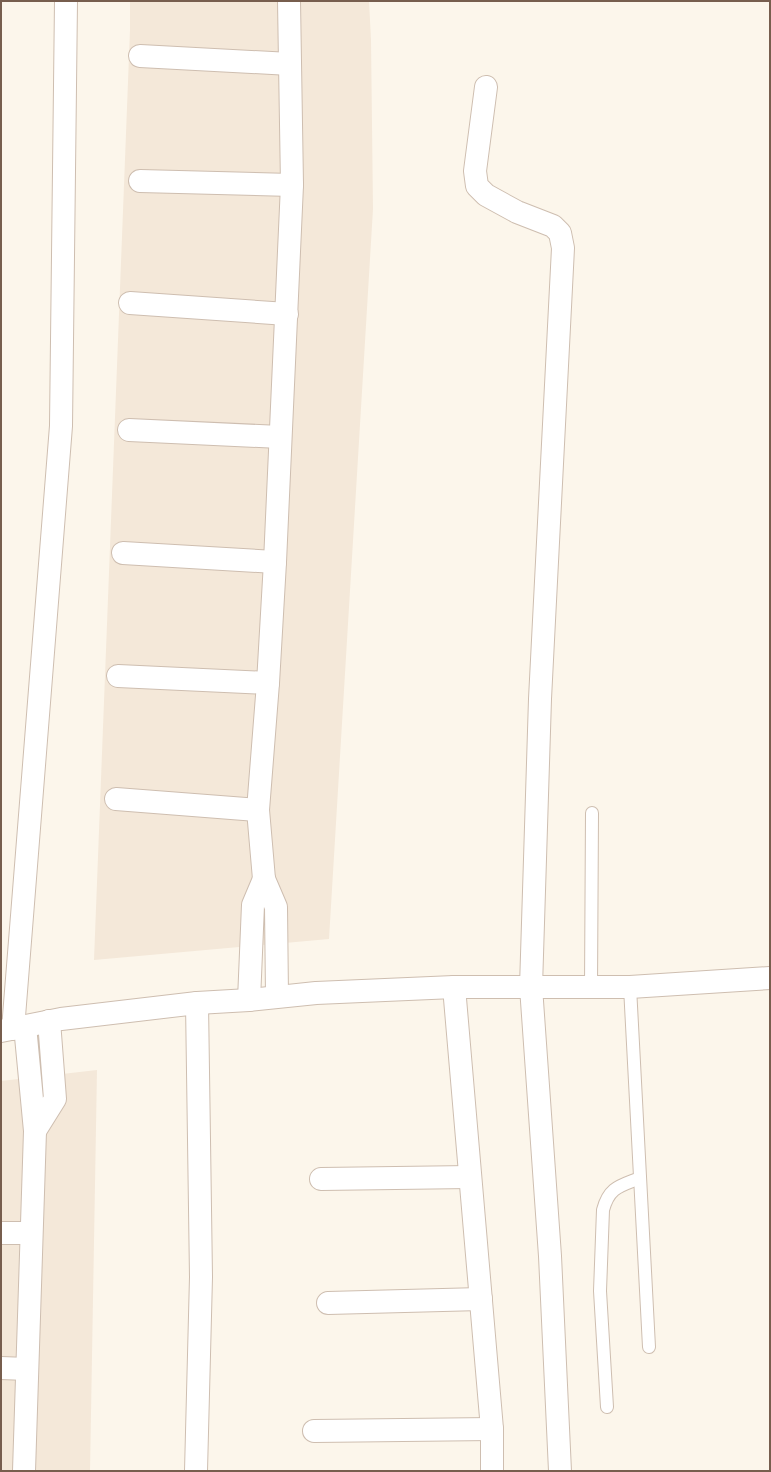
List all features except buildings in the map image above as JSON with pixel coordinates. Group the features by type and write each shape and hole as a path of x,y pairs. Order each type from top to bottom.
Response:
{"street":[{"path":"24,1471 35,1130 13,1029 61,426 66,1"},
{"path":"277,996 276,906 264,879 258,810 268,683 275,562 292,184 289,1"},
{"path":"140,56 290,64"},
{"path":"486,88 475,171 477,186 486,195 517,212 554,226 560,233 563,248 540,698 531,987 550,1256 560,1471"},
{"path":"140,181 292,184"},
{"path":"130,303 287,314"},
{"path":"129,430 280,437"},
{"path":"123,553 275,562"},
{"path":"118,676 268,683"},
{"path":"116,799 258,810"},
{"path":"249,1000 253,905 264,879"},
{"path":"13,1029 49,1021 197,1003 249,1000 316,992 454,987 630,987 770,978"},
{"path":"454,987 492,1429 492,1471"},
{"path":"196,1471 201,1277 197,1003"},
{"path":"35,1130 55,1099 49,1021"},
{"path":"321,1179 470,1177"},
{"path":"1,1232 32,1233"},
{"path":"328,1303 481,1299"},
{"path":"1,1368 27,1369"},
{"path":"314,1431 492,1429"}],"lane":[{"path":"591,987 592,813"},
{"path":"630,987 649,1347"},
{"path":"607,1407 600,1290 603,1210 606,1199 613,1189 640,1178"}],"shaded area":[{"path":"130,1 369,1 371,40 373,209 329,939 94,960 130,30"},
{"path":"97,1070 90,1471 1,1471 1,1081"}]}
